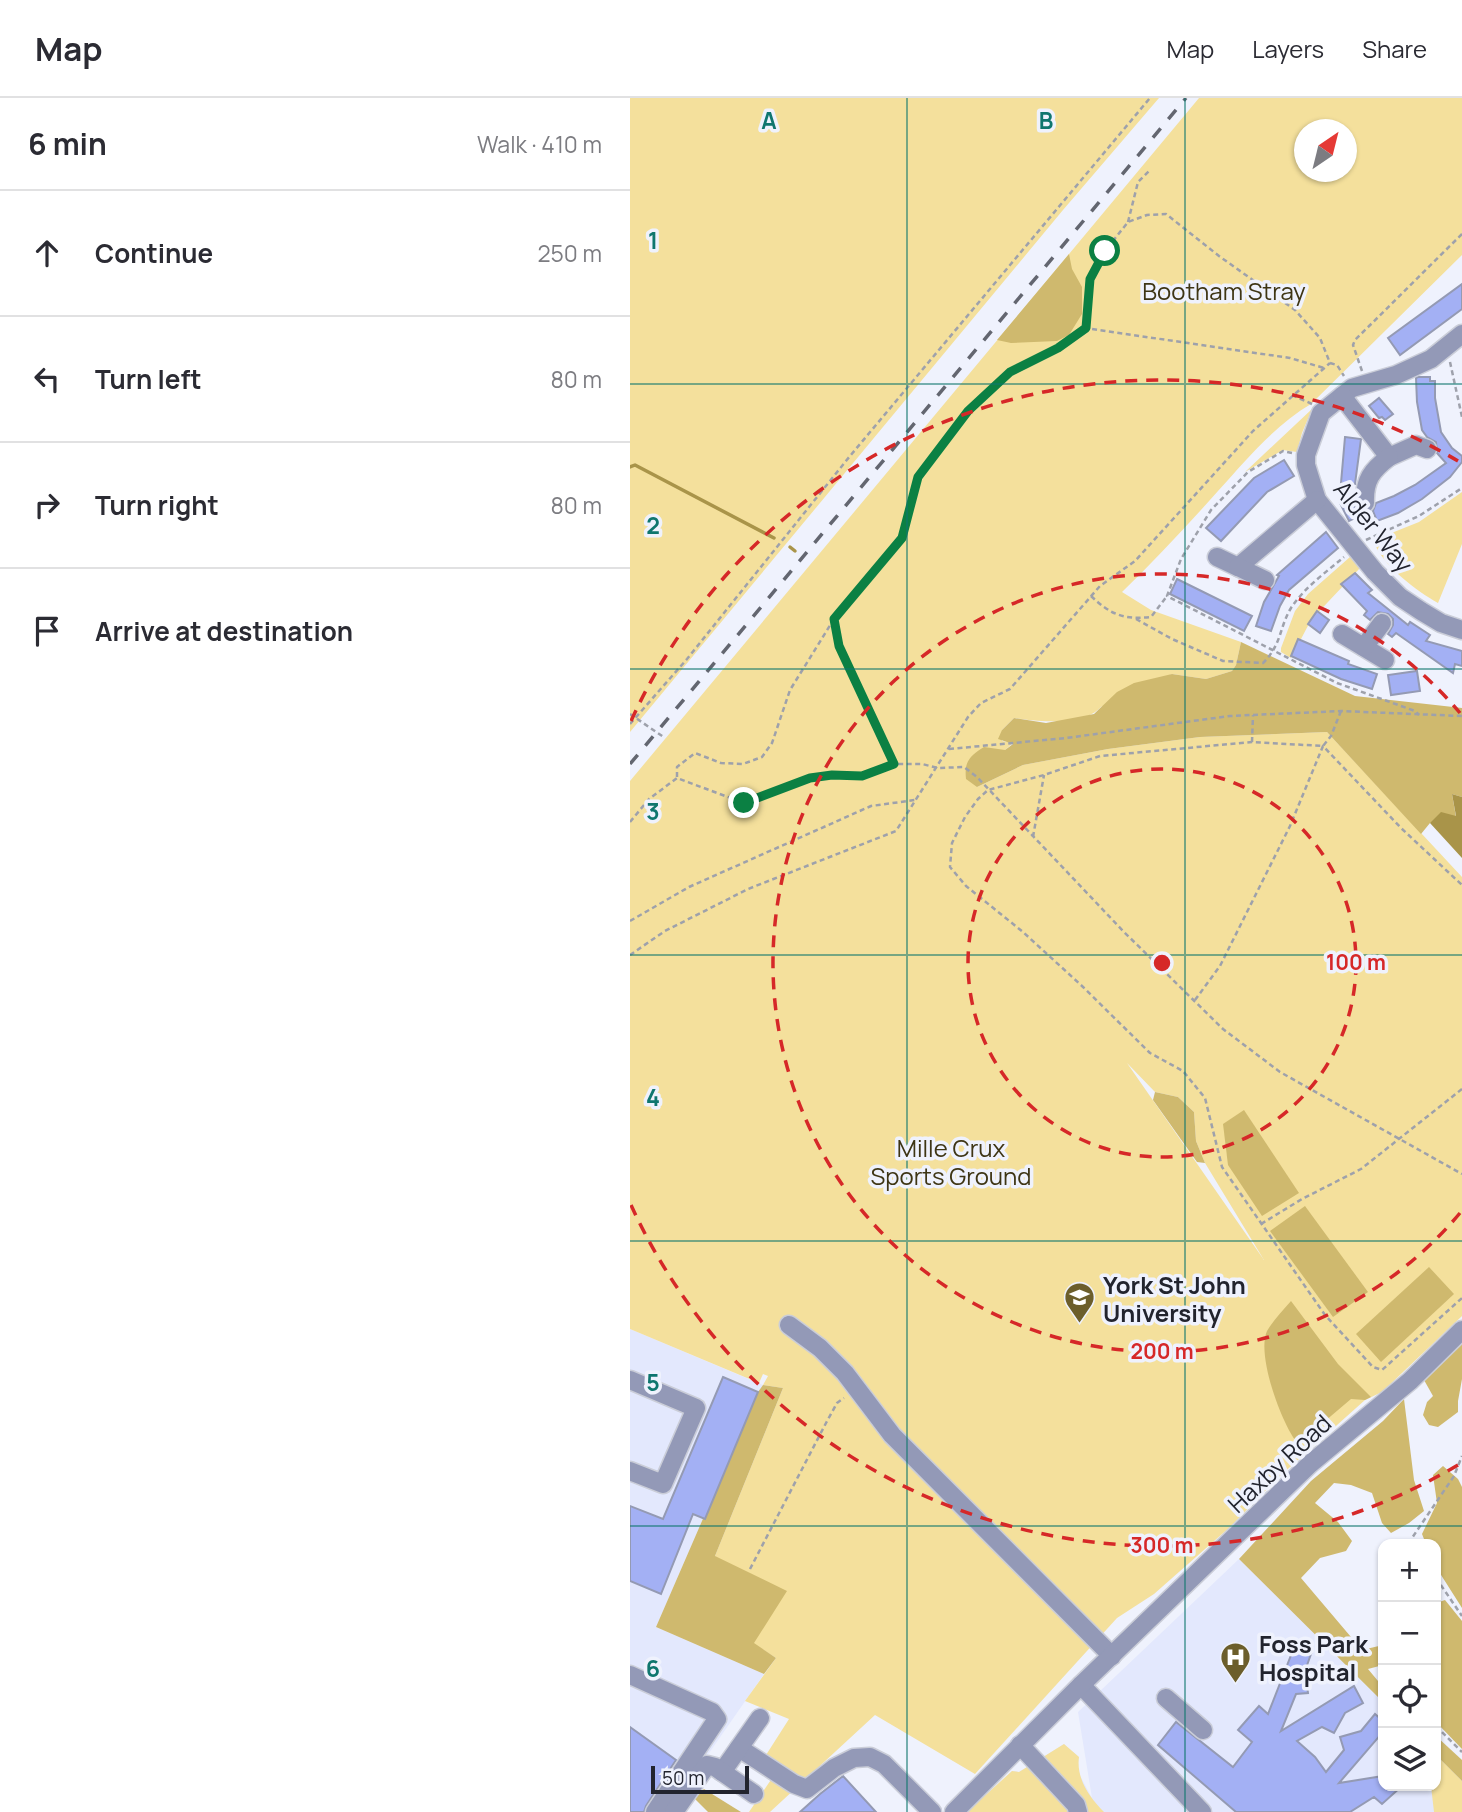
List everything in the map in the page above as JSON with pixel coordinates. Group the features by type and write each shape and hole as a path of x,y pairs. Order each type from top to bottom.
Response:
{"street":[{"path":"1321,413 1353,390 1396,375 1430,359 1455,340"},
{"path":"1353,390 1389,457"},
{"name":"Alder Way","path":"1321,413 1306,455 1306,465 1317,500 1354,548 1401,597 1441,624 1462,630"},
{"path":"1365,503 1364,487 1372,470 1389,457 1416,445 1427,449"},
{"path":"1238,567 1317,500"},
{"path":"1217,557 1265,580"},
{"path":"1364,647 1401,597"},
{"path":"1342,634 1385,660"},
{"path":"789,1325 820,1348 859,1391 892,1435 1112,1656"},
{"name":"Haxby Road","path":"954,1812 1310,1464 1410,1381 1462,1330"},
{"path":"630,1380 696,1408 663,1484 630,1471"},
{"path":"630,1675 712,1712 718,1719 655,1812"},
{"path":"1081,1685 1202,1812"},
{"path":"1166,1698 1203,1730"},
{"path":"722,1772 760,1718"},
{"path":"1020,1745 1076,1805 1078,1812"},
{"path":"739,1748 794,1784 807,1789 834,1768 854,1758 870,1757 884,1764 932,1812"},
{"path":"674,1812 707,1765 754,1794"}],"path":[{"path":"630,724 687,659 850,456 1150,98"},
{"path":"1086,328 1090,279 1105,251 1128,222 1138,182 1150,170"},
{"path":"1128,222 1147,215 1166,214 1295,310 1320,338 1330,363"},
{"path":"1353,390 1355,341 1462,234"},
{"path":"677,778 677,767 695,752 720,763 743,764 762,757 772,743 790,690 834,619 902,538 918,477 968,411 1010,372 1058,348 1086,328 1290,358 1324,368"},
{"path":"1455,340 1462,417"},
{"path":"630,955 665,930 748,889 896,831 968,717 981,703 1010,690 1100,586 1135,561 1253,431 1330,363"},
{"path":"1330,363 1337,365 1353,390"},
{"path":"1292,395 1311,404 1321,413"},
{"path":"1091,596 1105,610 1136,619 1151,617 1167,596"},
{"path":"834,619 839,646 894,764"},
{"path":"1136,619 1172,639 1223,661 1263,663 1274,652 1337,683 1415,711 1419,715"},
{"path":"949,749 1253,715 1341,711 1462,716"},
{"path":"1195,1001 1220,967 1290,826 1323,746 1331,736 1341,711"},
{"path":"630,715 665,738"},
{"path":"1252,742 1253,715"},
{"path":"1462,886 1401,828 1323,746 1252,742 1100,756 988,790 965,817 952,843 950,867 966,886 1023,932 1150,1053 1183,1071 1205,1098 1222,1167 1325,1315 1373,1367 1382,1370 1462,1298"},
{"path":"677,778 744,803 810,778 832,775 862,776 894,764 922,764 938,768 964,767 1223,1029 1280,1072 1462,1174"},
{"path":"1033,837 1044,775"},
{"path":"630,822 649,799 677,778"},
{"path":"630,921 689,887 871,806 916,800"},
{"path":"1261,1224 1302,1199 1361,1169 1462,1090"},
{"path":"750,1569 837,1403 859,1391"},
{"path":"1412,1538 1454,1476 1462,1456"},
{"path":"1441,1585 1462,1616"},
{"path":"1438,1728 1462,1752"}],"shaded area":[{"path":"1069,254 1072,269 1082,287 1082,314 1069,335 1057,341 1011,343 997,340"},
{"path":"1241,642 1355,696 1462,708 1462,797 1452,794 1456,817 1430,823 1421,834 1327,732 1200,737 1108,749 1023,765 977,787 966,779 967,763 975,753 984,747 1005,750 1013,744 998,739 1002,730 1014,718 1046,723 1094,714 1117,692 1134,683 1172,674 1206,679 1232,671"},
{"path":"1452,794 1462,797 1462,858 1430,823 1441,812 1456,816"},
{"path":"1155,1092 1178,1097 1194,1112 1196,1141 1205,1163 1197,1162 1153,1100"},
{"path":"1244,1110 1299,1193 1262,1216 1228,1165 1223,1124"},
{"path":"1305,1206 1368,1292 1333,1317 1270,1231"},
{"path":"1429,1267 1454,1294 1381,1362 1356,1334"},
{"path":"1291,1301 1338,1364 1371,1397 1365,1400 1351,1399 1298,1444 1278,1406 1265,1356 1267,1331"},
{"path":"630,1329 763,1385 656,1627 764,1674 668,1812 630,1812"},
{"path":"1462,1342 1462,1379 1458,1412 1438,1427 1429,1425 1423,1415 1427,1402 1433,1396 1424,1380"},
{"path":"763,1385 783,1388 715,1556 787,1591 754,1643 776,1658 764,1674 656,1627"},
{"path":"1404,1399 1414,1480 1424,1511 1391,1533 1382,1523 1372,1493 1351,1485 1334,1483 1315,1503 1338,1522 1352,1541 1346,1551 1320,1558 1301,1578 1362,1650 1378,1646 1378,1666 1368,1669 1378,1681 1378,1697 1239,1559 1311,1481 1383,1421"},
{"path":"1443,1466 1458,1479 1462,1487 1462,1608 1441,1575 1441,1539 1424,1539 1422,1534 1437,1503 1433,1475"},
{"name":"Foss Park Hospital","path":"1239,1559 1378,1697 1378,1791 1441,1791 1441,1760 1462,1781 1462,1812 967,1812 1012,1771 1019,1772 1064,1744 1079,1757 1077,1770 1092,1798 1078,1712"},
{"path":"1445,1600 1462,1621 1462,1749 1441,1727 1441,1601"},
{"path":"1441,1741 1462,1760 1462,1781 1441,1760"},
{"path":"704,1789 741,1812 708,1812 694,1798"}],"green space":[{"path":"630,98 1159,98 630,732"},
{"path":"1199,98 1462,98 1462,255 1311,404 1285,422 1262,444 1122,592 1151,610 1241,642 1232,671 1206,679 1172,674 1093,713 1072,720 1035,721 1014,718 1002,730 1002,741 1013,743 977,787 1023,765 1108,749 1200,737 1327,732 1462,877 1462,1316 1382,1392 1365,1400 1280,1476 1230,1527 1154,1594 1117,1618 975,1774 875,1715 770,1812 749,1812 781,1765 766,1755 789,1719 745,1701 776,1658 754,1644 715,1556 783,1388 763,1385 768,1376 763,1374 759,1383 630,1329 630,781","holes":["1127,1063 1155,1092 1178,1097 1194,1112 1196,1141 1205,1163 1264,1260"]},
{"path":"1312,409 1297,452 1283,450 1245,472"},
{"path":"1462,492 1462,544 1438,603 1392,568 1374,542 1419,522"},
{"path":"1350,557 1360,568 1311,620 1291,658 1281,652 1295,611 1308,594"},
{"path":"1064,1744 1079,1757 1085,1787 1104,1812 967,1812 1012,1771 1019,1772"},
{"path":"1441,1760 1462,1781 1462,1812 1434,1812 1432,1791 1441,1791"}],"building":[{"path":"1462,284 1462,309 1400,355 1388,338"},
{"path":"1418,377 1430,377 1430,381 1435,381 1441,432 1452,448 1462,456 1462,462 1450,477 1422,499 1377,521 1373,511 1376,503 1415,485 1446,463 1437,453 1436,442 1422,430 1417,402"},
{"path":"1379,398 1393,414 1385,420 1379,418 1369,406"},
{"path":"1345,437 1361,439 1355,484 1341,483"},
{"path":"1284,460 1294,476 1267,492 1221,541 1206,528 1254,478"},
{"path":"1354,496 1355,508 1363,514 1349,521 1340,503"},
{"path":"1326,532 1338,548 1289,590 1271,631 1256,626 1264,602 1279,576 1277,575"},
{"path":"1355,573 1372,590 1368,593 1408,625 1410,622 1430,635 1426,641 1462,651 1462,666 1455,664 1453,673 1396,633 1392,637 1388,634 1393,619 1388,614 1378,612 1370,620 1364,615 1367,611 1341,584"},
{"path":"1177,579 1252,616 1244,631 1170,594"},
{"path":"1317,611 1329,620 1320,633 1308,624"},
{"path":"1298,639 1349,661 1348,664 1377,674 1372,689 1341,679 1291,656"},
{"path":"1417,671 1420,691 1391,695 1388,675"},
{"path":"723,1377 758,1392 705,1519 693,1514 661,1594 630,1581 630,1506 663,1519"},
{"path":"1295,1645 1312,1651 1305,1671 1308,1693 1296,1694 1281,1731 1354,1686 1363,1703 1345,1713 1334,1733 1322,1727 1297,1741 1315,1757 1326,1772 1344,1750 1340,1737 1361,1731 1375,1714 1378,1717 1378,1738 1339,1783 1378,1777 1378,1791 1396,1791 1382,1804 1374,1797 1350,1812 1236,1812 1158,1745 1176,1722 1233,1767 1252,1742 1238,1730 1259,1706 1268,1714"},
{"path":"630,1727 676,1760 644,1812 630,1812"},
{"path":"843,1776 876,1812 800,1812 820,1794"}],"waterway":[{"path":"630,467 635,465 774,538"},
{"path":"790,547 795,551"}],"railway":[{"path":"630,764 1186,98"}],"place":[{"name":"York St John University","path":"1080,1325"},
{"name":"Foss Park Hospital","path":"1236,1684"}],"route":[{"path":"744,803 810,778 832,775 862,776 894,764 839,646 834,619 902,538 918,477 968,411 1010,372 1058,348 1086,328 1090,279 1105,251"}],"park label":[{"name":"Bootham Stray","path":"1224,290"},
{"name":"Mille Crux Sports Ground","path":"951,1161"}]}
